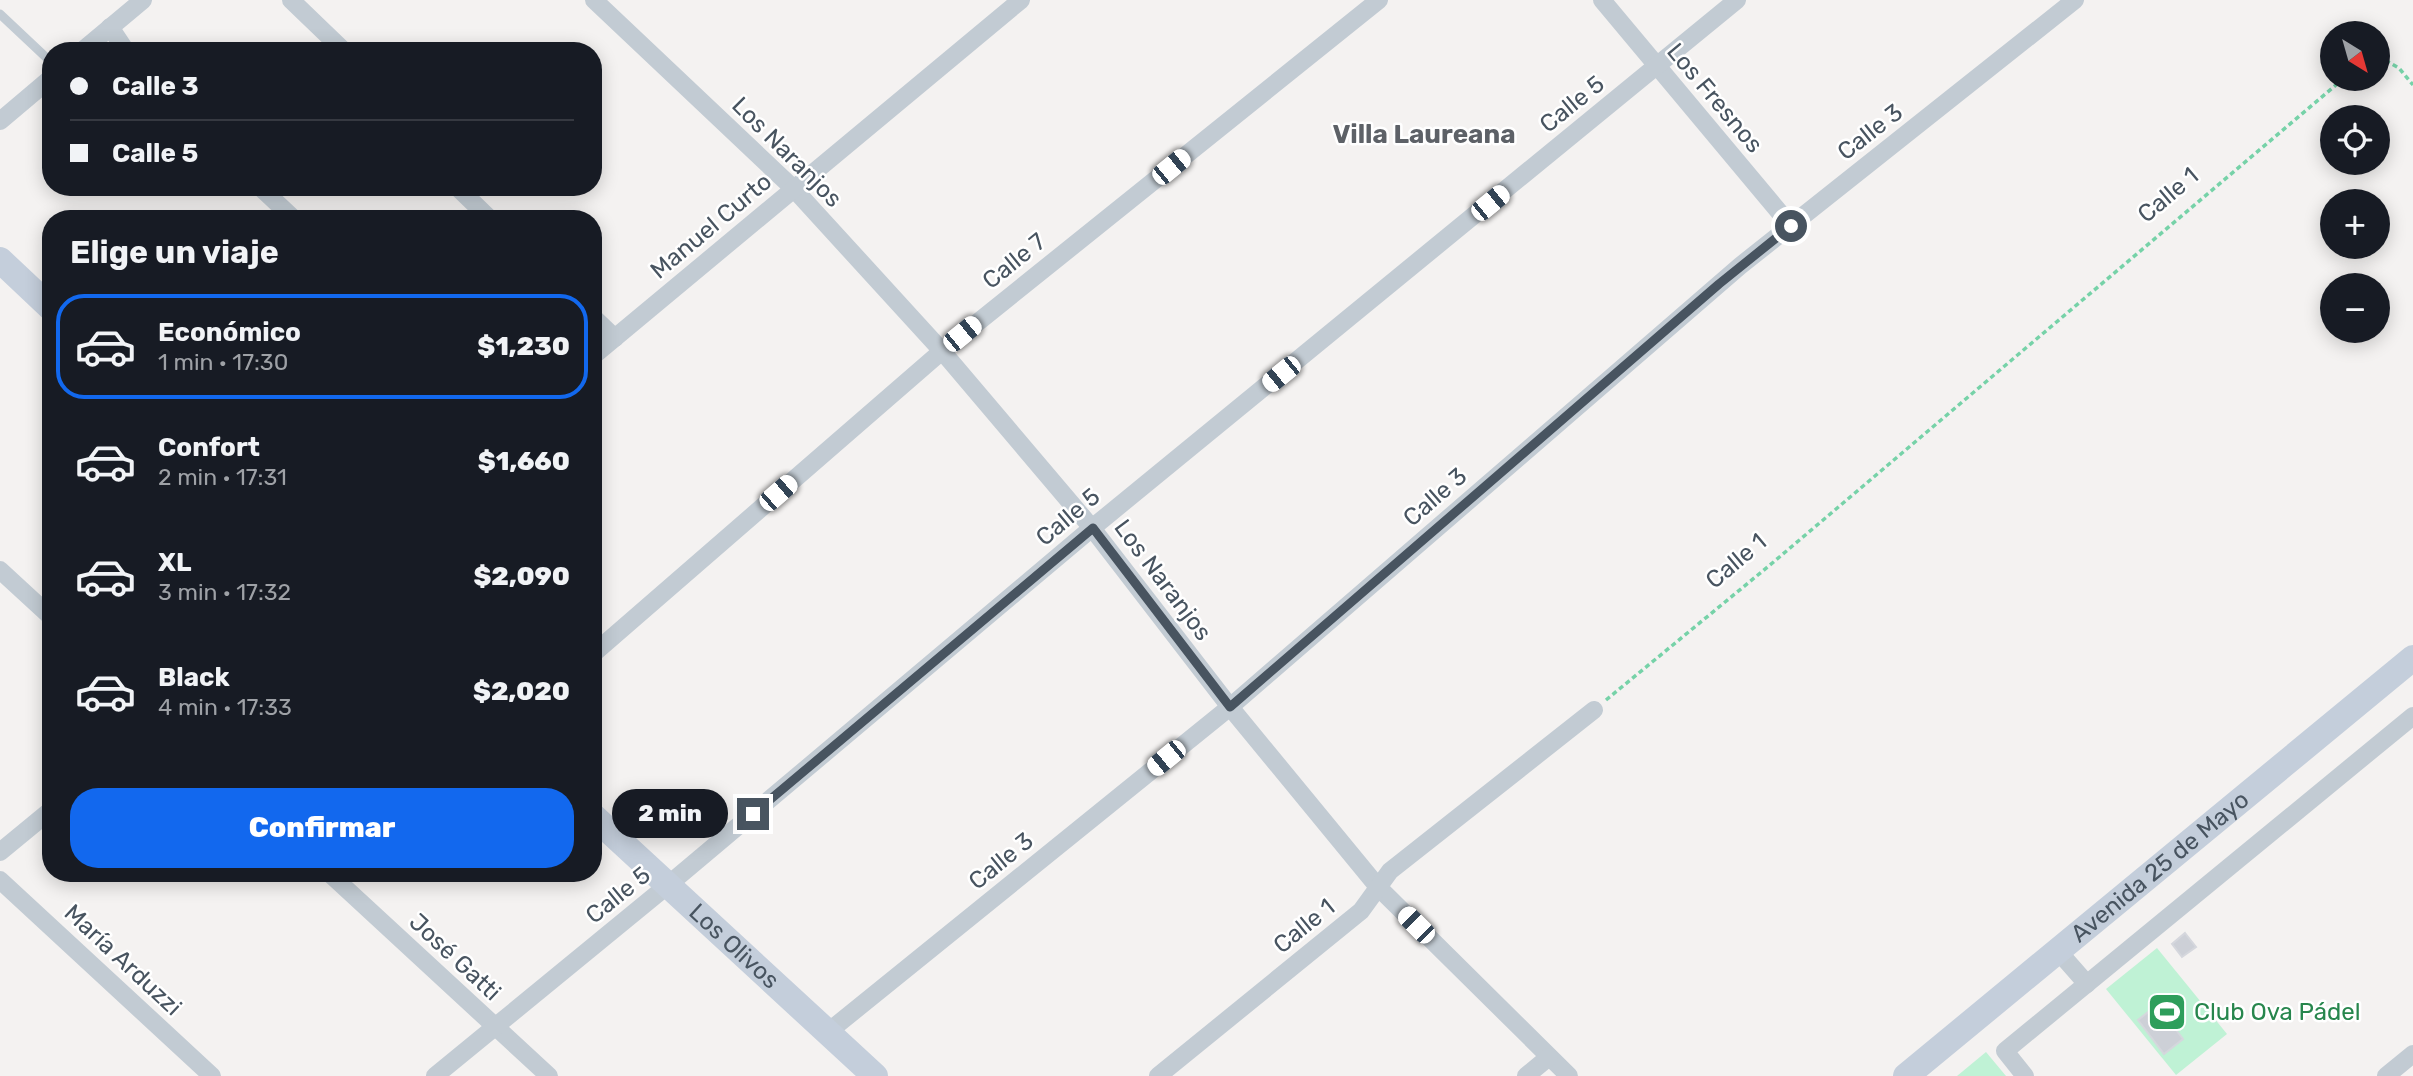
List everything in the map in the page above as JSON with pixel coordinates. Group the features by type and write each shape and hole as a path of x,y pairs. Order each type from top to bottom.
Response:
{"main road":[{"path":"0,260 42,300"},
{"name":"Avenida 25 de Mayo","path":"1906,1076 2413,658"},
{"name":"Los Olivos","path":"602,824 875,1076"}],"street":[{"path":"92,42 143,0"},
{"path":"291,0 335,42"},
{"name":"Los Naranjos","path":"594,0 794,189 942,351 1093,528 1230,707 1378,887 1569,1076"},
{"name":"Manuel Curto","path":"602,349 1021,0"},
{"name":"Calle 7","path":"602,646 942,351 1379,0"},
{"name":"Los Fresnos","path":"1602,0 1791,226"},
{"name":"Calle 5","path":"435,1076 668,886 1093,528 1737,0"},
{"name":"Calle 3","path":"828,1032 1230,707 1729,275 2075,0"},
{"path":"110,27 121,42"},
{"path":"0,121 42,86"},
{"path":"270,196 284,210"},
{"path":"466,196 481,210"},
{"path":"602,326 615,338"},
{"path":"0,570 42,609"},
{"name":"Calle 1","path":"1158,1076 1360,911 1390,871 1594,710"},
{"path":"2025,1076 2005,1051 2413,716"},
{"path":"0,852 42,817"},
{"name":"María Arduzzi","path":"0,880 212,1076"},
{"name":"José Gatti","path":"339,882 548,1076"},
{"path":"2058,951 2087,984"},
{"path":"2386,1076 2413,1054"},
{"path":"1526,1076 1549,1057"}],"lane":[{"path":"0,14 42,54"}],"path":[{"path":"2390,63 2399,68 2413,85"},
{"name":"Calle 1","path":"1594,710 1770,565 2329,91"}],"green space":[{"name":"Club Ova Pádel","path":"2157,948 2227,1034 2176,1075 2106,989"},
{"path":"1986,1052 2006,1076 1957,1076"}],"building":[{"path":"2185,933 2196,947 2182,957 2172,944"},
{"path":"2157,1005 2183,1039 2164,1054 2138,1020"}],"place":[{"name":"Club Ova Pádel","path":"2167,1012"}],"district":[{"name":"Villa Laureana","path":"1424,134"}],"route":[{"path":"753,814 1093,528 1230,707 1719,284 1791,226"}]}
